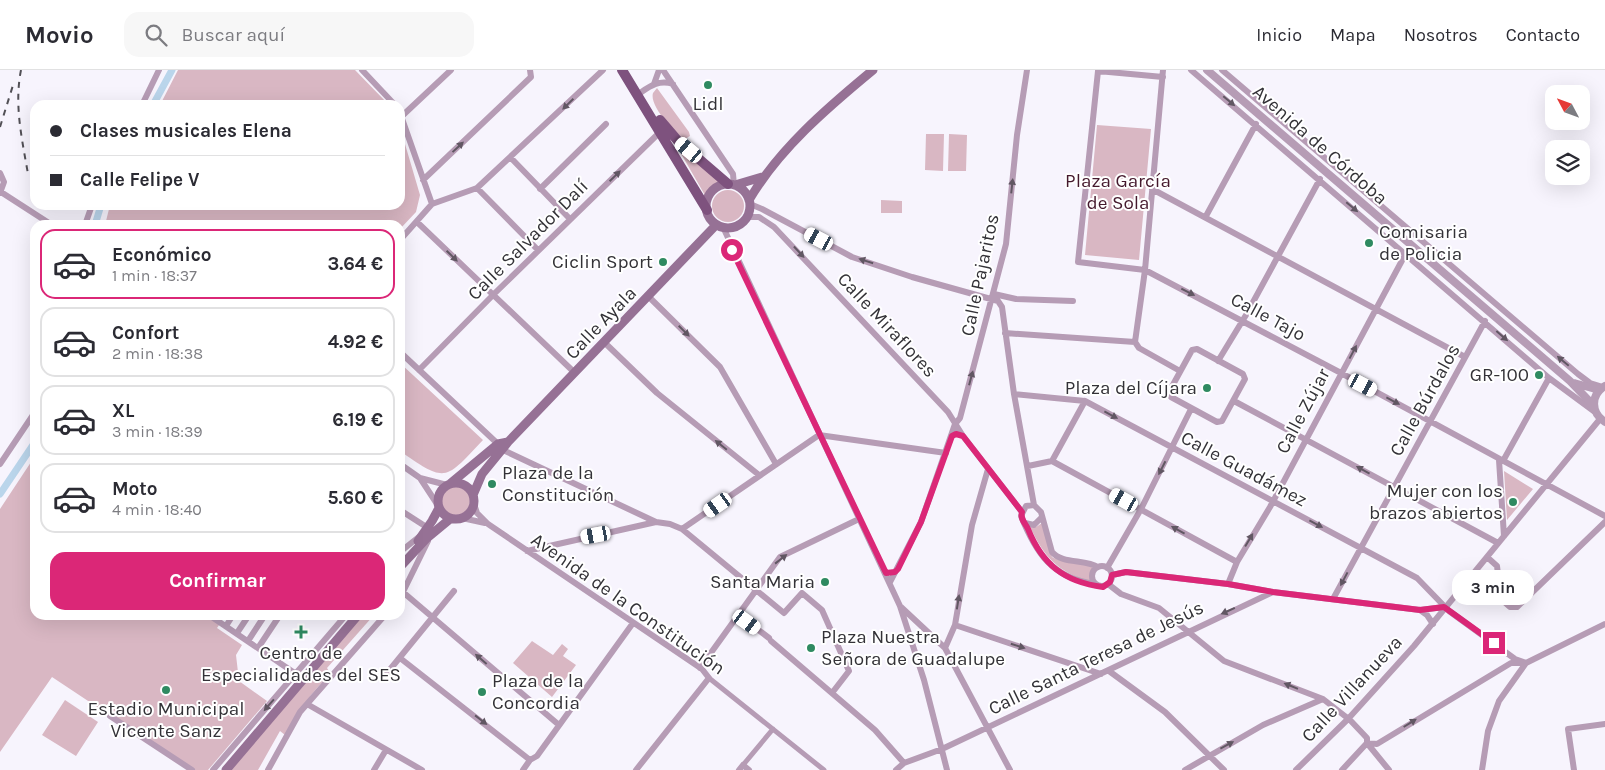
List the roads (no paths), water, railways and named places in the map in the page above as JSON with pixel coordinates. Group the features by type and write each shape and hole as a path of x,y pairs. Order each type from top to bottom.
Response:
{"main road":[{"path":"622,70 668,131 732,185 743,191 749,202"},
{"path":"628,70 660,132 719,229 738,226 746,217 749,202 763,177 828,108 873,70"},
{"path":"707,210 708,198 716,188 750,182 763,177"},
{"name":"Calle Ayala","path":"448,484 508,442 649,297 719,229"},
{"path":"426,533 447,521 462,518 472,510 473,500 482,474 500,447"},
{"path":"405,560 426,533 438,506 439,493 448,484 461,484 473,500"},
{"path":"438,506 447,521"},
{"path":"226,770 300,676 353,620"}],"street":[{"path":"144,100 159,70"},
{"path":"405,111 451,70"},
{"path":"423,180 531,77 530,70"},
{"path":"405,235 432,204 477,188 603,70"},
{"path":"654,84 658,70"},
{"path":"663,70 733,174 750,182"},
{"name":"Calle Pajaritos","path":"890,582 921,522 956,424 960,418 993,297 1006,244 1017,135 1027,70"},
{"name":"Avenida de Córdoba","path":"1192,70 1549,378 1594,409"},
{"name":"Avenida de Córdoba","path":"1208,70 1570,381 1594,409"},
{"name":"Avenida de Córdoba","path":"1222,70 1578,374 1590,383 1603,387"},
{"path":"363,71 390,100"},
{"path":"1145,270 1078,262 1098,71 1163,73 1145,270 1135,342 1139,348 1180,371"},
{"path":"640,94 654,84 664,81 673,84"},
{"path":"540,188 606,124"},
{"path":"1206,216 1256,124"},
{"path":"405,127 432,204"},
{"name":"Calle Salvador Dalí","path":"419,370 492,295 660,132"},
{"path":"511,158 570,219"},
{"path":"0,174 4,182 0,193 44,220"},
{"path":"732,185 733,174"},
{"path":"1218,361 1320,179"},
{"path":"477,188 538,250"},
{"path":"1152,189 1206,216 1465,357"},
{"path":"754,191 756,202 762,208"},
{"path":"749,202 852,257 912,277 993,297 1073,301"},
{"name":"Calle Miraflores","path":"746,217 759,217 781,233 948,412 963,436 1021,514"},
{"path":"417,222 575,373"},
{"path":"781,233 788,223"},
{"path":"719,229 890,582 900,606 924,680 942,749 942,760 946,770"},
{"name":"Calle Zújar","path":"1228,584 1236,562 1273,501 1305,438 1406,253"},
{"name":"Calle Tajo","path":"1145,270 1242,320 1605,516"},
{"path":"649,297 720,367 776,464"},
{"path":"993,297 1001,305 1014,394 1036,506 1052,552 1059,558 1087,562 1109,571 1228,584 1273,592 1420,610 1444,607"},
{"path":"990,308 998,309 1003,317"},
{"name":"Calle Búrdalos","path":"1333,599 1485,321"},
{"path":"1005,333 1135,342"},
{"path":"605,343 657,393 759,475"},
{"path":"1196,349 1218,361 1243,374 1245,380 1222,421 1216,422 1171,398 1169,392 1192,350 1196,349"},
{"path":"405,357 500,447 656,522 670,524 682,529 784,613 802,593 822,610 849,672 832,693"},
{"path":"1504,536 1501,461 1549,378"},
{"name":"Avenida de Córdoba","path":"1570,381 1582,386 1603,387"},
{"path":"1603,387 1594,409 1603,421"},
{"name":"Calle Guadámez","path":"1014,394 1086,401 1423,583 1444,607 1515,659 1526,662"},
{"path":"1052,461 1086,401"},
{"path":"1234,401 1498,543"},
{"path":"1108,584 1109,571 1191,409"},
{"path":"0,464 30,419"},
{"name":"Calle Villanueva","path":"1296,770 1348,718 1433,624 1444,607 1546,485 1603,421"},
{"path":"952,436 956,434 963,436"},
{"path":"682,529 819,436 946,454"},
{"path":"1028,466 1052,461 1236,562"},
{"path":"405,468 420,478 438,506"},
{"path":"945,648 955,625 972,525 988,469"},
{"path":"420,478 448,484"},
{"name":"Avenida de la Constitución","path":"473,500 477,512 488,524 700,668 709,678 824,770"},
{"path":"1036,506 1026,506 1021,514 1034,544 1046,562 1079,582 1103,587 1108,584"},
{"path":"405,514 426,533 405,546"},
{"name":"Avenida de la Constitución","path":"462,518 471,518 488,524"},
{"path":"1025,523 1034,525 1041,518"},
{"path":"700,668 780,557 859,519"},
{"path":"405,589 426,544 447,521"},
{"path":"527,551 656,522"},
{"path":"1486,557 1497,566 1501,599 1510,607 1516,607 1605,522"},
{"path":"541,548 542,561"},
{"path":"1095,584 1092,574 1098,567"},
{"path":"886,573 895,572"},
{"path":"1108,584 1121,594 1159,608 1185,632 1224,661 1323,699 1348,718 1367,738 1367,743 1389,770"},
{"path":"384,678 454,591"},
{"name":"Calle Santa Teresa de Jesús","path":"904,763 942,749 1109,671 1185,632 1273,592"},
{"path":"405,597 432,617 558,725"},
{"path":"900,606 945,648 1010,770"},
{"path":"1420,610 1427,615 1433,624"},
{"path":"739,615 875,730 904,763 896,770"},
{"path":"217,620 300,676"},
{"path":"226,626 230,620"},
{"path":"237,634 246,620"},
{"path":"248,641 262,620"},
{"path":"258,648 277,620"},
{"path":"213,770 300,676 342,620"},
{"path":"268,770 307,704 381,620"},
{"path":"523,770 530,760 537,756 633,623"},
{"path":"1367,743 1377,744 1511,663 1526,662 1605,624"},
{"path":"955,625 1101,674"},
{"path":"400,658 530,760"},
{"path":"1482,770 1488,730 1499,701 1526,662"},
{"path":"1109,671 1165,712 1210,754 1224,770"},
{"path":"636,770 709,678"},
{"path":"1185,770 1210,754 1264,725 1323,699"},
{"path":"307,704 422,770"},
{"path":"110,716 192,770"},
{"path":"1574,770 1568,729 1605,724"},
{"path":"744,768 773,729"},
{"path":"1346,768 1367,743"},
{"path":"374,770 386,750"}],"waterway":[{"path":"156,100 172,70"},
{"path":"96,220 100,210"},
{"path":"0,494 30,449"}],"railway":[{"path":"21,70 18,96 21,135 28,174"},
{"path":"0,127 14,82"}],"place":[{"name":"Lidl","path":"708,85"},
{"name":"Comisaria de Policia","path":"1369,243"},
{"name":"Ciclin Sport","path":"663,262"},
{"name":"GR-100","path":"1539,375"},
{"name":"Plaza del Cíjara","path":"1207,388"},
{"name":"Plaza de la Constitución","path":"492,484"},
{"name":"Mujer con los brazos abiertos","path":"1513,502"},
{"name":"Santa Maria","path":"825,582"},
{"name":"Centro de Especialidades del SES","path":"301,632"},
{"name":"Plaza Nuestra Señora de Guadalupe","path":"811,648"},
{"name":"Estadio Municipal Vicente Sanz","path":"166,690"},
{"name":"Plaza de la Concordia","path":"482,692"}],"park label":[{"name":"Plaza García de Sola","path":"1118,192"}]}
